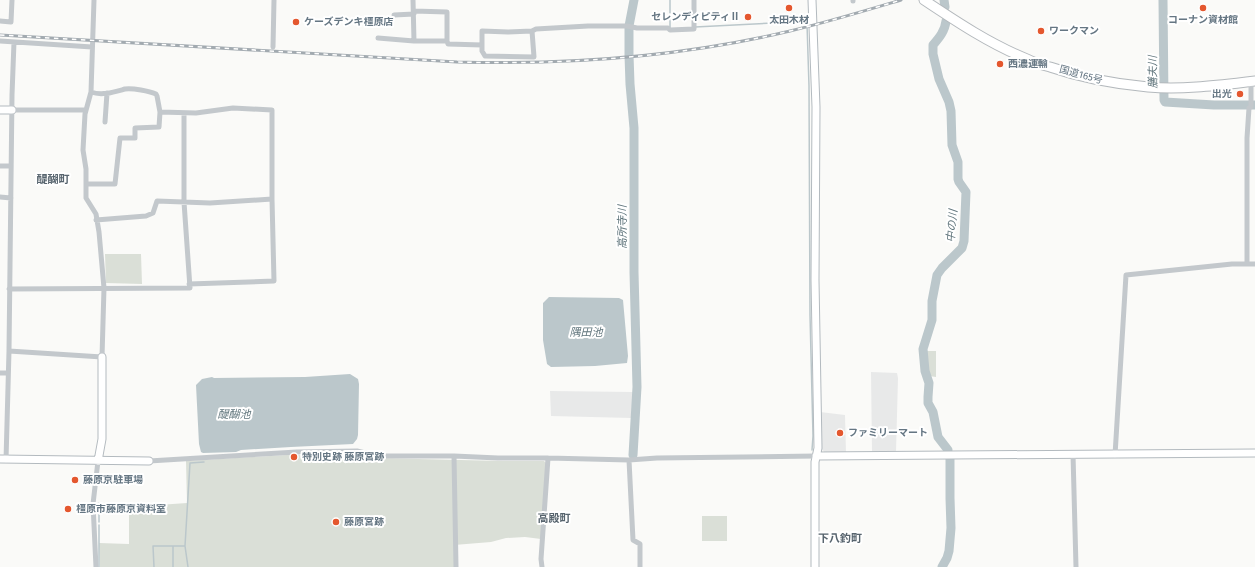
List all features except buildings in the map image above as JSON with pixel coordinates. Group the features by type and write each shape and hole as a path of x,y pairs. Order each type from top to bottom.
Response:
{"highway":[{"name":"国道165号","path":"924,0 995,44 1028,60 1072,74 1108,82 1163,87 1202,87 1253,82"}],"street":[{"path":"0,21 12,22 12,0"},
{"path":"94,0 91,92 83,130 83,150 86,198 96,214 104,288 102,439 98,461 94,504 96,567"},
{"path":"273,47 272,29 274,0"},
{"path":"413,0 414,41"},
{"path":"532,31 534,57 485,56 482,51 482,31 532,31 536,29 588,26 630,26 668,28 670,30 694,29 694,0"},
{"path":"812,0 816,107 815,280 818,448 815,462 815,567"},
{"path":"394,15 447,12 447,41"},
{"path":"378,38 414,41 447,41 448,44 482,45"},
{"path":"0,41 92,47"},
{"path":"14,42 9,351 3,460 149,461 297,452 357,451 378,456 454,456 629,460 658,458 816,456 1255,453"},
{"path":"1247,264 1247,138 1249,108 1251,105 1253,82"},
{"path":"86,184 115,184 120,138 135,138 136,128 159,127 160,112 156,94 126,89 118,92 107,93 95,94 91,92"},
{"path":"105,122 107,93"},
{"path":"160,112 210,112 233,108 272,110 274,281 189,284"},
{"path":"0,110 86,110"},
{"path":"9,289 190,288 184,202 184,113"},
{"path":"0,166 11,166"},
{"path":"0,198 11,198"},
{"path":"96,220 146,216 153,213 157,201 210,203 272,199"},
{"path":"1115,454 1126,276 1232,264 1255,264"},
{"path":"9,351 102,356"},
{"path":"0,373 8,373"},
{"path":"1073,454 1076,567"},
{"path":"454,456 456,567"},
{"path":"542,567 541,559 548,458"},
{"path":"629,460 633,540 640,544 640,567"}],"shaded area":[{"path":"105,254 141,254 142,284 106,283"},
{"path":"926,351 936,351 936,377 929,376 927,371"},
{"path":"871,372 897,373 896,452 872,452"},
{"path":"550,391 633,392 631,418 551,416"},
{"path":"820,412 845,415 846,453 825,453 821,448"},
{"name":"藤原宮跡","path":"287,455 358,455 376,458 544,461 546,463 541,539 525,537 506,538 491,542 454,545 454,567 100,567 99,543 129,544 129,507 187,503 186,461"},
{"path":"702,516 727,516 727,541 702,541"}],"water":[{"name":"隅田池","path":"549,297 619,298 623,300 628,356 627,363 595,366 551,367 547,364 543,340 543,303"},
{"name":"醍醐池","path":"350,374 358,379 359,384 358,435 353,444 241,450 236,452 201,452 199,444 196,385 202,379 212,377 305,377"}],"waterway":[{"name":"高所寺川","path":"633,455 637,387 634,272 634,128 630,84 629,26 634,0"},
{"path":"670,0 670,27"},
{"name":"中の川","path":"944,0 945,7"},
{"name":"膳夫川","path":"1163,0 1165,102 1214,105 1255,105"},
{"name":"中の川","path":"946,21 943,31 933,45 933,54 939,79 949,102 951,111 952,145 958,162 958,179 966,192 964,241 962,248 937,275 932,301 932,320 923,349 925,371 929,383 928,403 933,412 938,437 948,450"},
{"path":"695,27 773,23 807,24 809,86 812,450"},
{"name":"中の川","path":"942,567 949,551 951,528 950,458"},
{"path":"154,567 153,546 185,546 190,463 204,462"},
{"path":"99,503 99,522"},
{"path":"99,525 99,567"},
{"path":"173,546 173,567"},
{"path":"185,546 188,567"}],"railway":[{"path":"0,35 457,62 541,62 667,53 749,40 832,20 901,0"}],"place":[{"name":"太田木材","path":"789,8"},
{"name":"コーナン資材館","path":"1203,8"},
{"name":"セレンディピティⅡ","path":"748,17"},
{"name":"ケーズデンキ橿原店","path":"296,22"},
{"name":"ワークマン","path":"1041,31"},
{"name":"西濃運輸","path":"1000,64"},
{"name":"出光","path":"1240,94"},
{"name":"ファミリーマート","path":"840,433"},
{"name":"特別史跡 藤原宮跡","path":"294,457"},
{"name":"藤原京駐車場","path":"75,480"},
{"name":"橿原市藤原京資料室","path":"68,509"},
{"name":"藤原宮跡","path":"336,522"}],"district":[{"name":"醍醐町","path":"53,179"},
{"name":"高殿町","path":"554,518"},
{"name":"下八釣町","path":"840,538"}]}
